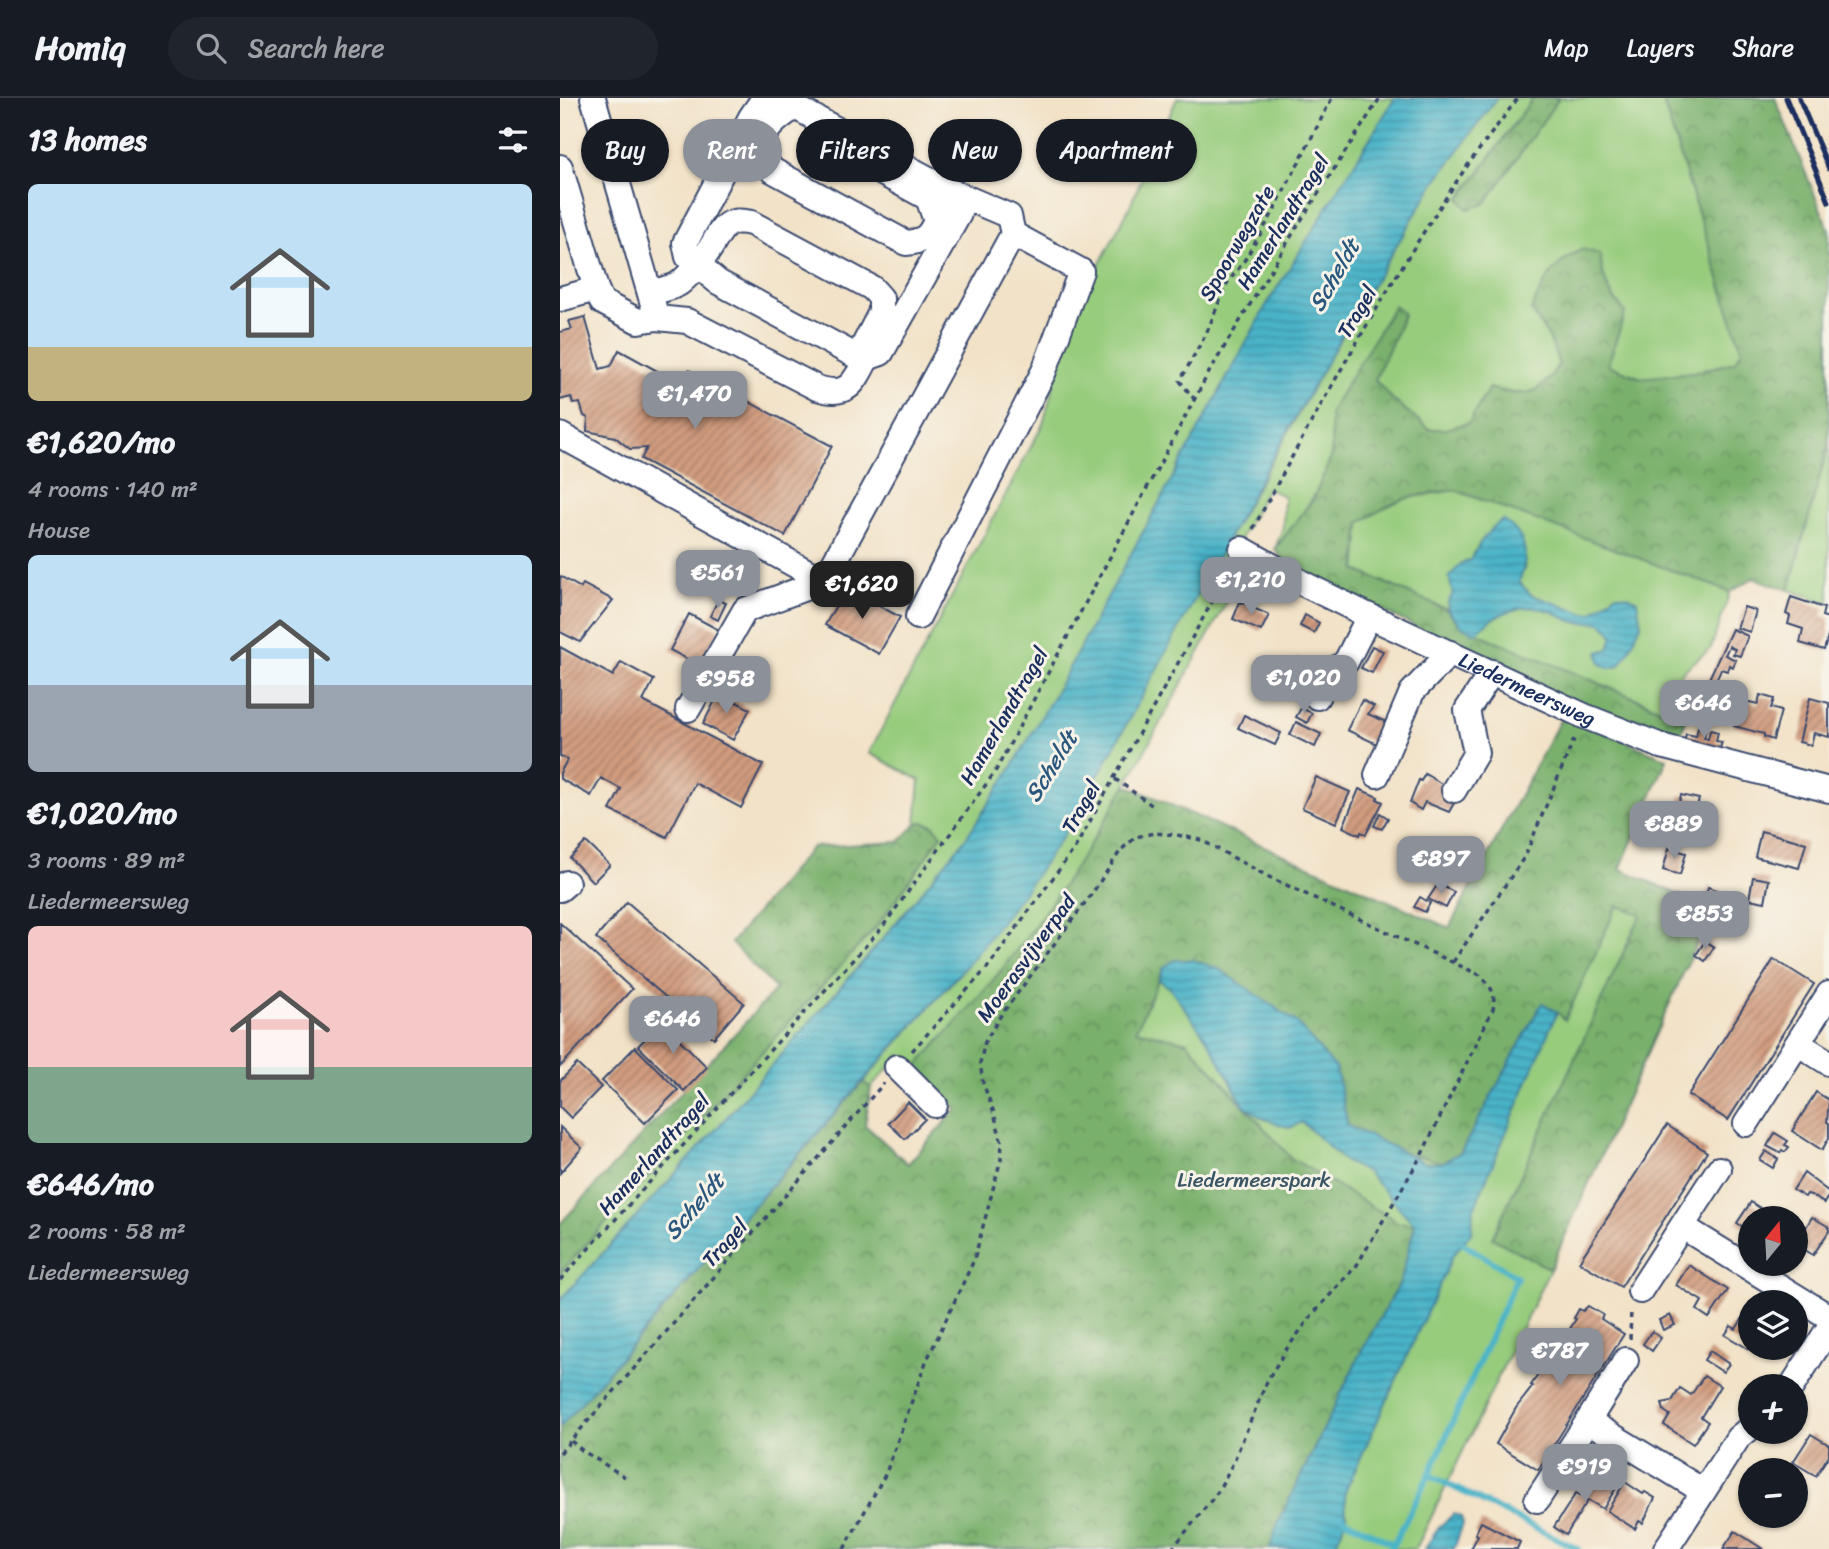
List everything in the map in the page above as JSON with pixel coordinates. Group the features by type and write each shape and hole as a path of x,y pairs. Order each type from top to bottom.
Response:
{"street":[{"path":"593,98 665,318"},
{"path":"688,709 745,610 824,581 1013,234 1009,216 945,188 778,100 760,104 751,117 685,243 688,257 718,282 854,355 867,358 881,353 958,214 945,188"},
{"path":"803,111 775,120 762,141 762,158 772,170 906,243 918,242 927,237 944,204 945,188"},
{"path":"803,111 836,148 928,198 936,221"},
{"path":"560,167 602,302 638,321 665,318 687,321 831,393 842,391 851,385 867,358 864,345 881,312 881,298 872,288 751,223 738,220 727,224 679,284 656,291"},
{"path":"918,617 1044,371 1081,271 1013,234"},
{"path":"560,299 596,289"},
{"path":"560,435 824,581"},
{"name":"Liedermeersweg","path":"1242,549 1369,616 1584,716 1661,746 1829,790"},
{"path":"1317,697 1330,673 1346,662 1369,616"},
{"path":"1377,775 1412,692 1450,653"},
{"path":"1454,790 1476,753 1467,710 1492,672"},
{"path":"1746,1124 1829,995"},
{"path":"1799,1044 1829,1063"},
{"path":"897,1067 935,1105"},
{"path":"1640,1291 1719,1169"},
{"path":"1683,1227 1829,1317"},
{"path":"1800,1374 1829,1328"},
{"path":"1537,1500 1626,1360"},
{"path":"1588,1421 1703,1491"},
{"path":"1666,1549 1738,1438"}],"path":[{"name":"Spoorwegzate","path":"1195,400 1180,381 1207,332 1226,285 1271,216 1332,98"},
{"name":"Hamerlandtragel","path":"560,1280 881,929 995,772 1237,324 1380,98"},
{"name":"Tragel","path":"560,1453 766,1221 897,1067 987,968 1075,848 1355,346 1449,192 1518,98"},
{"path":"1453,962 1525,856 1584,716"},
{"path":"1115,779 1153,806"},
{"name":"Moerasvijverpad","path":"844,1549 886,1473 926,1362 974,1260 1002,1160 1002,1143 983,1083 980,1063 985,1042 999,1018 1121,850 1136,837 1154,833 1201,841 1231,855 1269,877 1480,975 1491,986 1495,997 1493,1009 1420,1156 1393,1204 1357,1265 1312,1315 1288,1347 1268,1379 1233,1463 1217,1493 1172,1549"},
{"path":"1626,1360 1631,1307 1640,1291"},
{"path":"571,1441 625,1477"}],"green space":[{"path":"1177,98 1395,98 1266,306 1056,692 966,838 881,941 711,1135 560,1300 560,1273 877,926 942,835 922,822 916,824 920,780 869,753 1043,424 1061,358 1085,292 1140,182 1197,182 1197,119 1168,119"},
{"name":"Liedermeerspark","path":"1497,98 1533,98 1460,198 1485,203 1559,98 1662,98 1742,351 1735,362 1694,372 1641,378 1607,365 1625,312 1607,285 1600,254 1531,310 1550,339 1559,364 1545,383 1530,392 1521,393 1489,388 1469,423 1446,429 1428,429 1392,399 1375,380 1403,314 1394,307 1333,440 1331,456 1320,485 1304,512 1275,549 1283,527 1284,496 1267,488 1230,558 1246,567 1126,785 1449,928 1563,715 1667,759 1620,869 1712,909 1550,1269 1416,1549 560,1549 864,1125 908,1164 957,1109 916,1067 899,1056 871,1088 863,1082 974,957 1061,839 1341,337 1435,182"},
{"path":"1533,98 1559,98 1485,204 1468,209 1460,199"},
{"path":"1662,98 1775,98 1829,230 1829,442 1789,590 1753,578 1730,592 1455,490 1405,499 1360,523 1356,570 1447,610 1461,626 1647,703 1685,722 1678,743 1592,713 1285,563 1275,549 1314,498 1332,455 1330,412 1394,306 1403,313 1375,380 1392,399 1429,429 1446,429 1469,423 1489,388 1512,393 1530,392 1552,375 1559,364 1550,339 1531,310 1550,274 1582,249 1600,254 1607,285 1625,312 1608,365 1641,378 1694,372 1735,362 1742,351"},
{"path":"1829,442 1829,603 1789,590"},
{"path":"1455,490 1730,592 1711,648 1682,672 1679,686 1690,705 1685,722 1647,703 1476,633 1492,620 1510,611 1541,608 1573,621 1605,625 1613,636 1609,649 1610,668 1619,666 1641,624 1616,594 1592,613 1583,613 1531,595 1519,582 1525,566 1482,540 1470,560 1461,564 1447,610 1356,570 1360,523 1396,500"},
{"name":"Liedermeerspark","path":"1563,715 1667,759 1620,869 1712,909 1550,1269 1492,1238 1641,914 1617,906 1565,1020 1542,1004 1461,1152 1442,1163 1421,1156 1411,1156 1348,1126 1336,1069 1164,967 1136,1030 1187,1042 1291,1158 1398,1222 1415,1225 1400,1283 1362,1350 1278,1523 1270,1549 560,1549 560,1427 863,1082 871,1088 865,1125 908,1164 957,1109 916,1067 987,987 1032,929 1081,859 1126,785 1449,928"},
{"path":"922,822 933,825 942,835 877,926 560,1273 560,1224 776,989 731,943 812,847 899,842 916,824"}],"water":[{"name":"Scheldt","path":"1395,98 1497,98 1435,182 1341,337 1061,839 974,957 560,1427 560,1300 711,1135 881,941 966,838 1056,692 1266,306"},
{"path":"1503,520 1522,540 1525,556 1519,582 1531,595 1583,613 1592,613 1616,594 1637,601 1641,624 1619,666 1610,668 1601,664 1598,652 1609,649 1613,636 1601,623 1573,621 1551,611 1530,607 1501,615 1476,633 1461,626 1448,610 1448,602 1453,594 1449,577 1461,564 1470,560 1482,540"},
{"path":"1175,960 1193,960 1219,969 1296,1022 1336,1069 1348,1126 1426,1163 1442,1163 1461,1152 1542,1003 1557,1012 1473,1211 1472,1232 1453,1255 1345,1492 1346,1520 1334,1549 1270,1549 1278,1523 1362,1350 1400,1283 1415,1225 1367,1172 1345,1162 1302,1122 1290,1128 1262,1118 1243,1104 1209,1042 1170,988 1159,980 1164,967"},
{"path":"1454,1514 1461,1517 1463,1524 1454,1549 1425,1549 1439,1527"}],"building":[{"path":"585,317 600,369 611,366 619,350 681,384 689,370 832,446 785,536 641,459 647,448 630,449 615,437 587,431 588,418 584,416 580,403 573,404 571,397 560,400 560,332 572,329 569,321"},
{"path":"560,576 581,588 583,584 613,600 580,642 560,632"},
{"path":"846,588 900,617 879,654 825,625"},
{"path":"1791,597 1824,608 1822,616 1829,618 1829,633 1824,650 1800,643 1803,629 1788,624 1790,616 1786,614"},
{"path":"718,600 726,603 718,620 710,616"},
{"path":"1240,602 1269,615 1261,631 1233,619"},
{"path":"1744,607 1756,611 1750,632 1737,628"},
{"path":"689,614 719,630 700,666 670,650"},
{"path":"1305,615 1319,623 1314,633 1300,626"},
{"path":"1732,629 1748,636 1740,656 1733,654 1735,649 1729,646 1725,655 1736,660 1733,667 1729,665 1727,671 1721,669 1706,701 1700,698"},
{"path":"1372,646 1383,651 1372,673 1361,668"},
{"path":"560,647 613,676 621,662 654,680 643,701 763,765 741,808 695,783 667,837 610,810 621,789 601,778 591,796 560,779 567,760 560,756"},
{"path":"1298,658 1309,664 1306,671 1313,675 1301,699 1279,688 1291,663 1295,665"},
{"path":"719,693 750,709 733,740 703,724"},
{"path":"1760,695 1774,699 1771,708 1781,711 1773,740 1764,737 1764,734 1734,726 1740,700 1758,704"},
{"path":"1810,698 1829,703 1829,737 1814,733 1811,745 1799,742"},
{"path":"1362,700 1374,706 1368,714 1391,724 1381,746 1347,730"},
{"path":"1301,708 1312,713 1307,723 1296,717"},
{"path":"1244,715 1281,733 1275,745 1238,728"},
{"path":"1296,722 1321,734 1315,747 1290,735"},
{"path":"1698,727 1706,729 1704,738 1708,739 1710,730 1718,732 1716,741 1722,742 1719,751 1684,742 1686,734 1696,736"},
{"path":"1425,774 1459,794 1449,812 1425,802 1421,810 1410,803 1419,780 1421,781"},
{"path":"1316,777 1350,792 1336,823 1302,808"},
{"path":"1359,789 1383,802 1366,834 1361,832 1360,835 1343,827"},
{"path":"1681,795 1699,799 1693,821 1697,822 1693,836 1671,831"},
{"path":"1380,813 1388,818 1382,829 1374,826"},
{"path":"1761,831 1806,843 1799,868 1755,857"},
{"path":"586,842 610,865 593,882 570,858"},
{"path":"1669,848 1686,853 1680,875 1663,870"},
{"path":"1753,877 1769,880 1765,902 1749,899"},
{"path":"1438,884 1454,892 1446,908 1428,899"},
{"path":"1708,887 1732,895 1728,905 1705,897"},
{"path":"1420,897 1430,903 1425,912 1414,907"},
{"path":"627,902 744,1003 714,1038 596,938"},
{"path":"560,923 632,989 560,1067"},
{"path":"1705,941 1714,947 1705,961 1696,955"},
{"path":"1774,959 1814,984 1728,1120 1688,1095"},
{"path":"662,1022 707,1067 684,1091 638,1046"},
{"path":"635,1047 678,1090 645,1123 602,1081"},
{"path":"577,1064 601,1087 571,1118 560,1107 560,1081"},
{"path":"1816,1092 1829,1100 1829,1138 1822,1150 1792,1131"},
{"path":"908,1102 925,1119 905,1139 888,1123"},
{"path":"1667,1125 1707,1152 1621,1287 1579,1262"},
{"path":"560,1127 582,1148 560,1173"},
{"path":"1775,1133 1788,1141 1785,1145 1789,1147 1785,1152 1782,1150 1780,1153 1767,1146"},
{"path":"1766,1151 1778,1159 1773,1168 1760,1160"},
{"path":"1804,1173 1829,1192 1829,1199 1824,1203 1811,1195 1807,1194 1805,1197 1793,1190"},
{"path":"1812,1217 1829,1227 1813,1255 1808,1252 1808,1224"},
{"path":"1689,1265 1728,1290 1709,1318 1697,1310 1702,1301 1676,1285"},
{"path":"1588,1306 1603,1315 1601,1319 1624,1334 1538,1470 1496,1444 1565,1330 1568,1332 1576,1319 1574,1318 1579,1309 1583,1311"},
{"path":"1670,1315 1675,1325 1663,1330 1659,1320"},
{"path":"1731,1326 1736,1329 1738,1326 1738,1343 1725,1335"},
{"path":"1652,1331 1661,1338 1652,1351 1643,1344"},
{"path":"1710,1351 1729,1364 1723,1372 1704,1360"},
{"path":"1704,1376 1720,1386 1701,1417 1708,1422 1693,1444 1664,1425 1670,1415 1664,1411 1662,1403 1672,1401 1680,1388 1691,1395"},
{"path":"1811,1434 1829,1445 1829,1455 1816,1476 1808,1471 1808,1458 1796,1458 1805,1444 1808,1444"},
{"path":"1598,1477 1616,1488 1603,1509 1588,1500 1566,1535 1554,1527 1576,1493 1585,1498"},
{"path":"1625,1482 1643,1494 1645,1492 1655,1498 1643,1523 1639,1521 1635,1529 1607,1511"},
{"path":"1481,1522 1520,1542 1517,1549 1471,1549"},
{"path":"1735,1531 1763,1549 1723,1549"}],"waterway":[{"path":"1391,1549 1429,1475 1517,1277 1462,1243"},
{"path":"1429,1475 1578,1549"},
{"path":"1346,1520 1393,1544"}],"railway":[{"path":"1786,98 1829,202"},
{"path":"1799,98 1829,169"}]}
